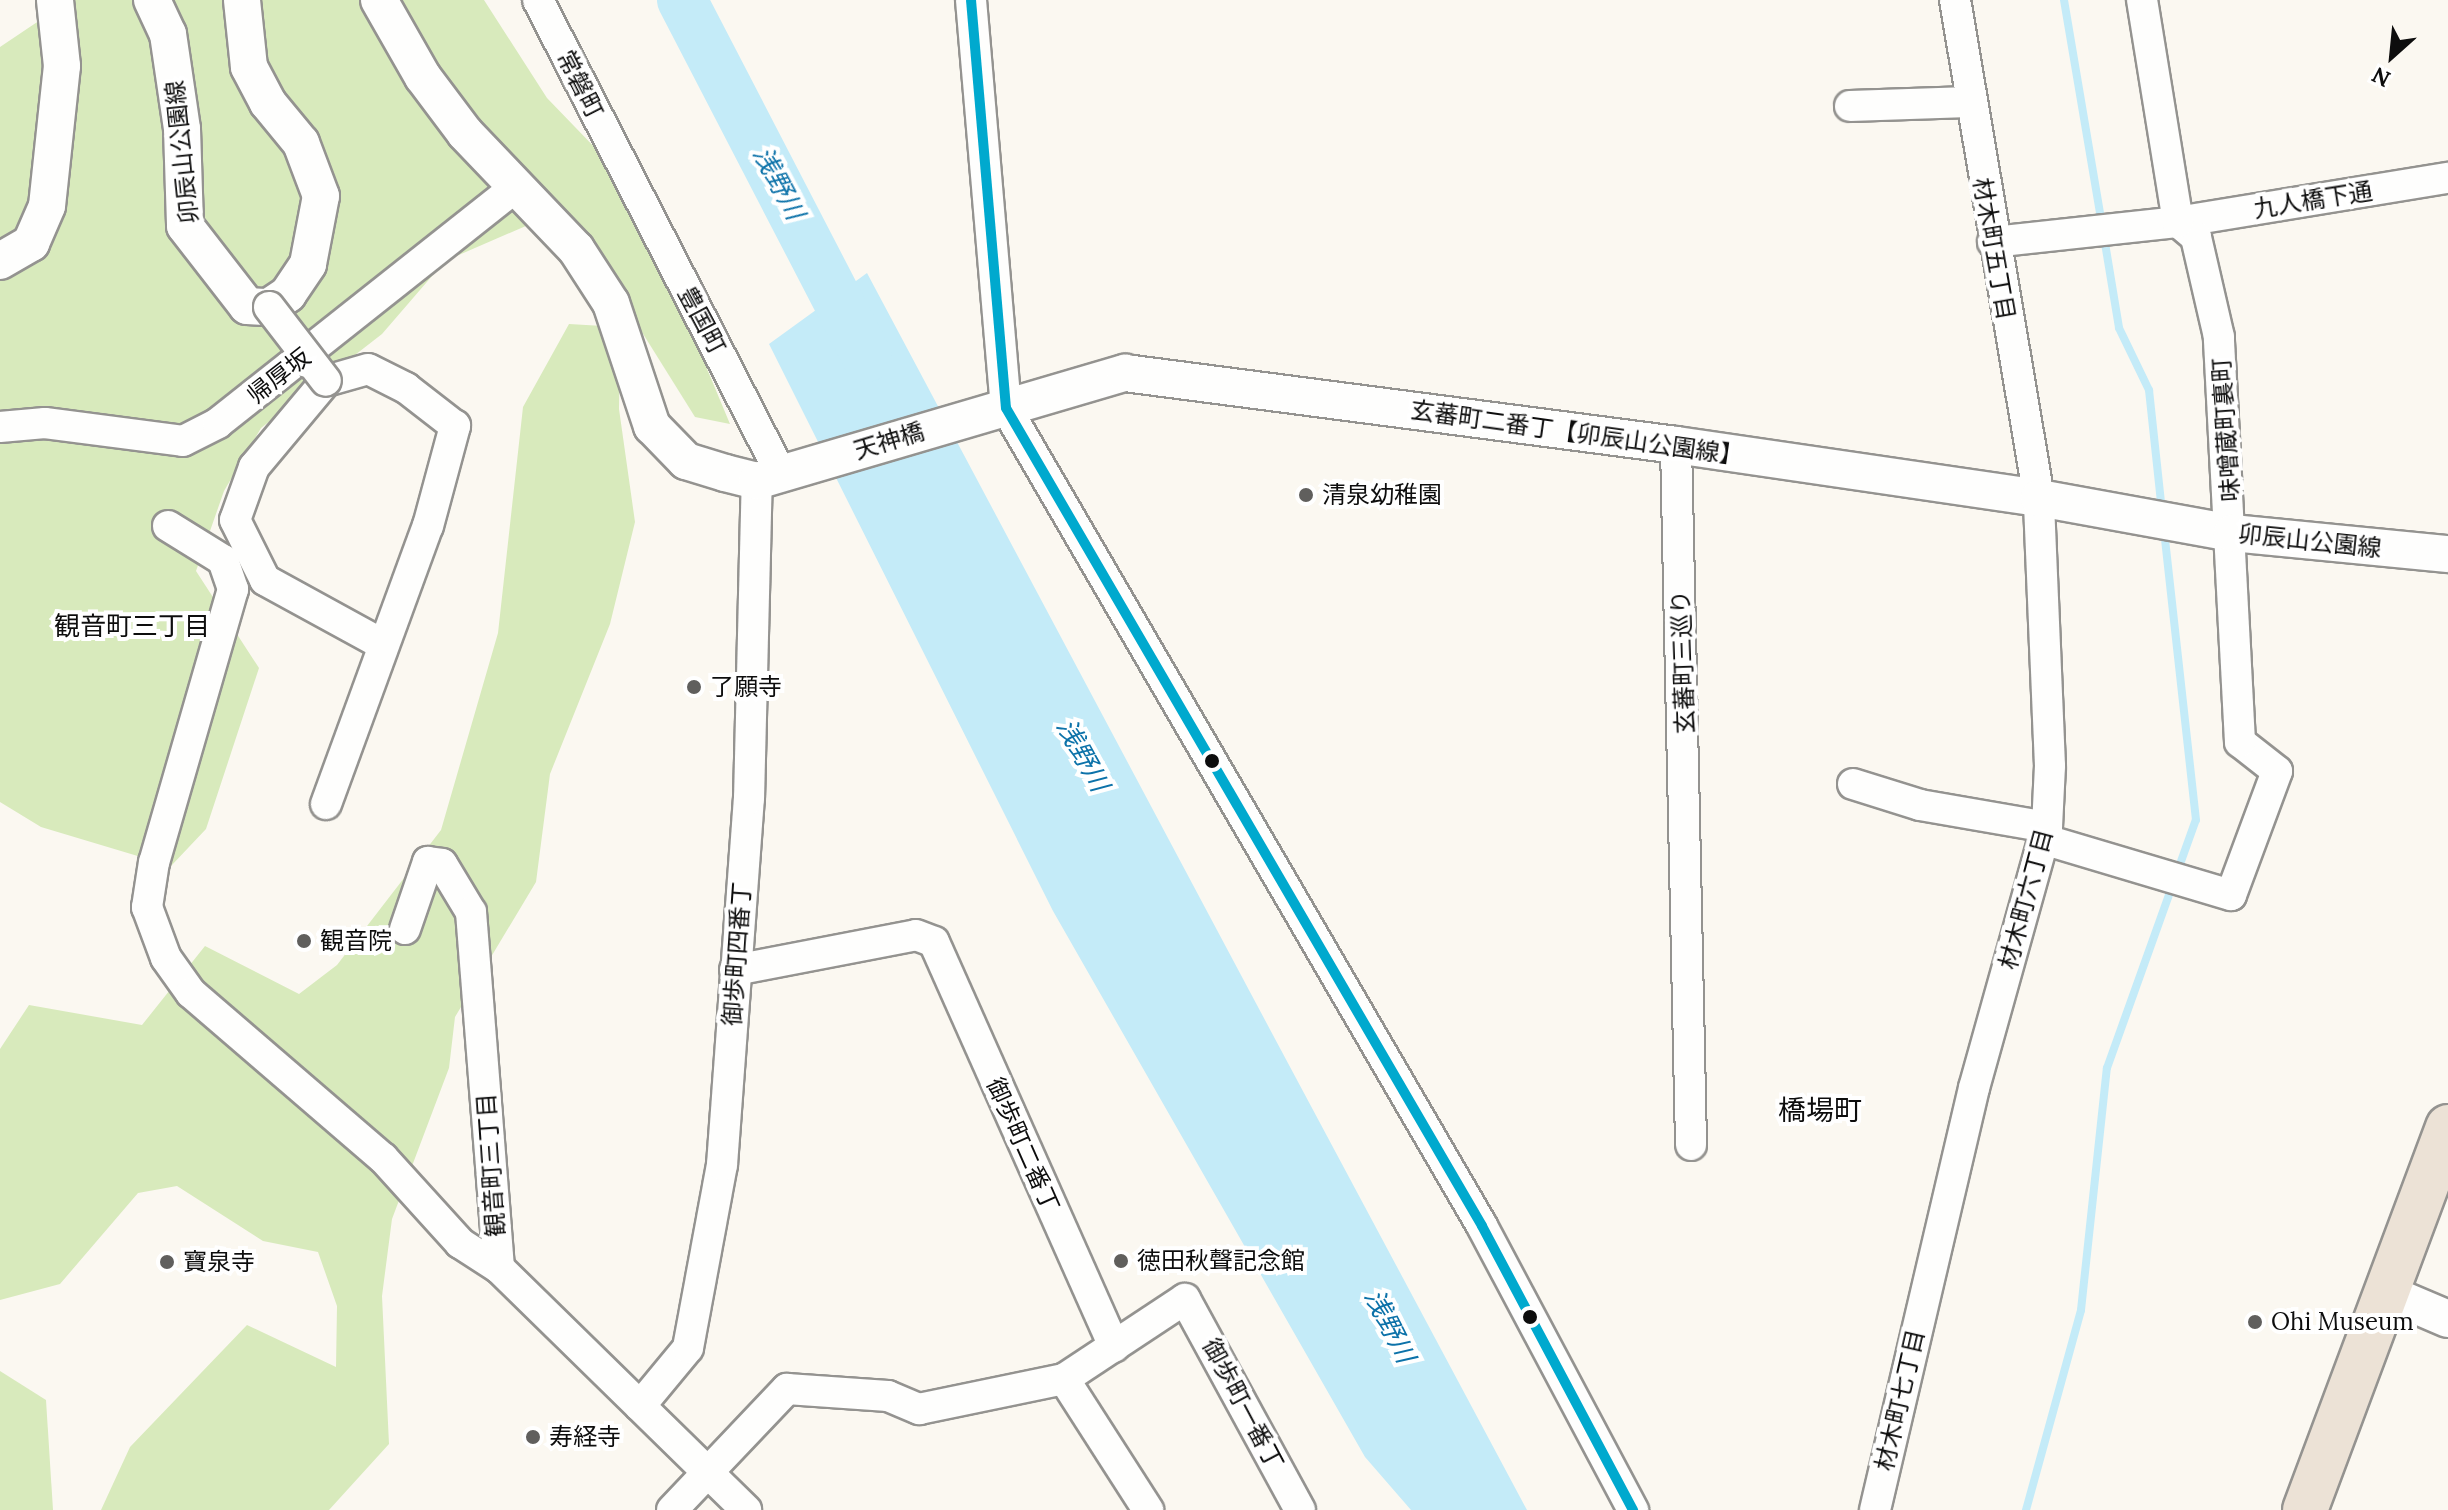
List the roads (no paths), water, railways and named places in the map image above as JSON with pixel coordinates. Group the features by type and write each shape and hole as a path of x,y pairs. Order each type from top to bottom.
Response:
{"highway":[{"path":"2305,1510 2448,1127"}],"street":[{"path":"0,261 31,243 47,206 62,66 55,0"},
{"name":"卯辰山公園線","path":"152,0 168,34 180,115 185,226 247,306 269,307"},
{"path":"242,0 249,67 268,103 301,143 321,196 308,264 288,294 269,307 326,381"},
{"path":"379,0 423,77 515,188 576,249 611,303 652,426 686,461 779,475"},
{"name":"常磐町","path":"538,0 621,167"},
{"path":"971,0 992,411 1482,1226 1633,1510"},
{"name":"材木町五丁目","path":"1955,0 1969,102 2039,498"},
{"name":"味噌蔵町裏町","path":"2046,834 2231,895 2277,771 2240,742 2232,533 2219,337 2196,237 2178,222 2142,0"},
{"path":"1850,106 1969,102"},
{"name":"豊国町","path":"621,167 779,475"},
{"name":"九人橋下通","path":"1993,242 2178,222 2448,178"},
{"name":"帰厚坂","path":"0,427 45,423 183,441 218,423 515,188"},
{"path":"326,804 382,644 428,526 455,426 406,388 368,369 326,381 254,467 235,520 265,580 382,644"},
{"name":"玄蕃町二番丁【卯辰山公園線】","path":"992,411 1125,373 1170,375 2039,498 2162,521"},
{"name":"天神橋","path":"779,475 992,411"},
{"name":"玄蕃町三巡り","path":"1676,445 1691,1145"},
{"name":"御歩町四番丁","path":"640,1406 688,1348 722,1165 749,799 779,475"},
{"name":"材木町六丁目","path":"1926,1291 1974,1088 2046,834 2050,766 2039,498"},
{"name":"卯辰山公園線","path":"2162,521 2232,533 2448,554"},
{"path":"168,526 223,560 233,589 154,862 147,907 166,958 191,993 383,1158 460,1243 499,1268"},
{"path":"1853,784 1920,805 2046,834"},
{"name":"観音町三丁目","path":"405,929 428,862 442,864 471,912 499,1268 746,1510"},
{"name":"御歩町二番丁","path":"735,970 916,935 934,942 1114,1347"},
{"name":"材木町七丁目","path":"1875,1510 1926,1291"},
{"path":"2387,1293 2448,1319"},
{"name":"御歩町一番丁","path":"1114,1347 1185,1299 1300,1510"},
{"path":"672,1510 787,1389 888,1396 919,1409 1064,1379 1114,1347"},
{"path":"1064,1379 1148,1510"}],"water":[{"path":"867,273 1527,1510 1411,1510 1365,1457 1053,911 769,344"}],"waterway":[{"name":"浅野川","path":"682,0 867,357"},
{"path":"2064,0 2102,224"},
{"path":"2104,237 2119,328 2149,390 2162,511"},
{"path":"2026,1510 2081,1310 2107,1068 2196,820 2164,529"}],"place":[{"name":"清泉幼稚園","path":"1306,495"},
{"name":"了願寺","path":"694,687"},
{"name":"観音院","path":"304,941"},
{"name":"徳田秋聲記念館","path":"1121,1261"},
{"name":"寶泉寺","path":"167,1262"},
{"name":"Ohi Museum","path":"2255,1322"},
{"name":"寿経寺","path":"533,1437"}],"district":[{"name":"観音町三丁目","path":"132,626"},
{"name":"橋場町","path":"1820,1110"}]}
